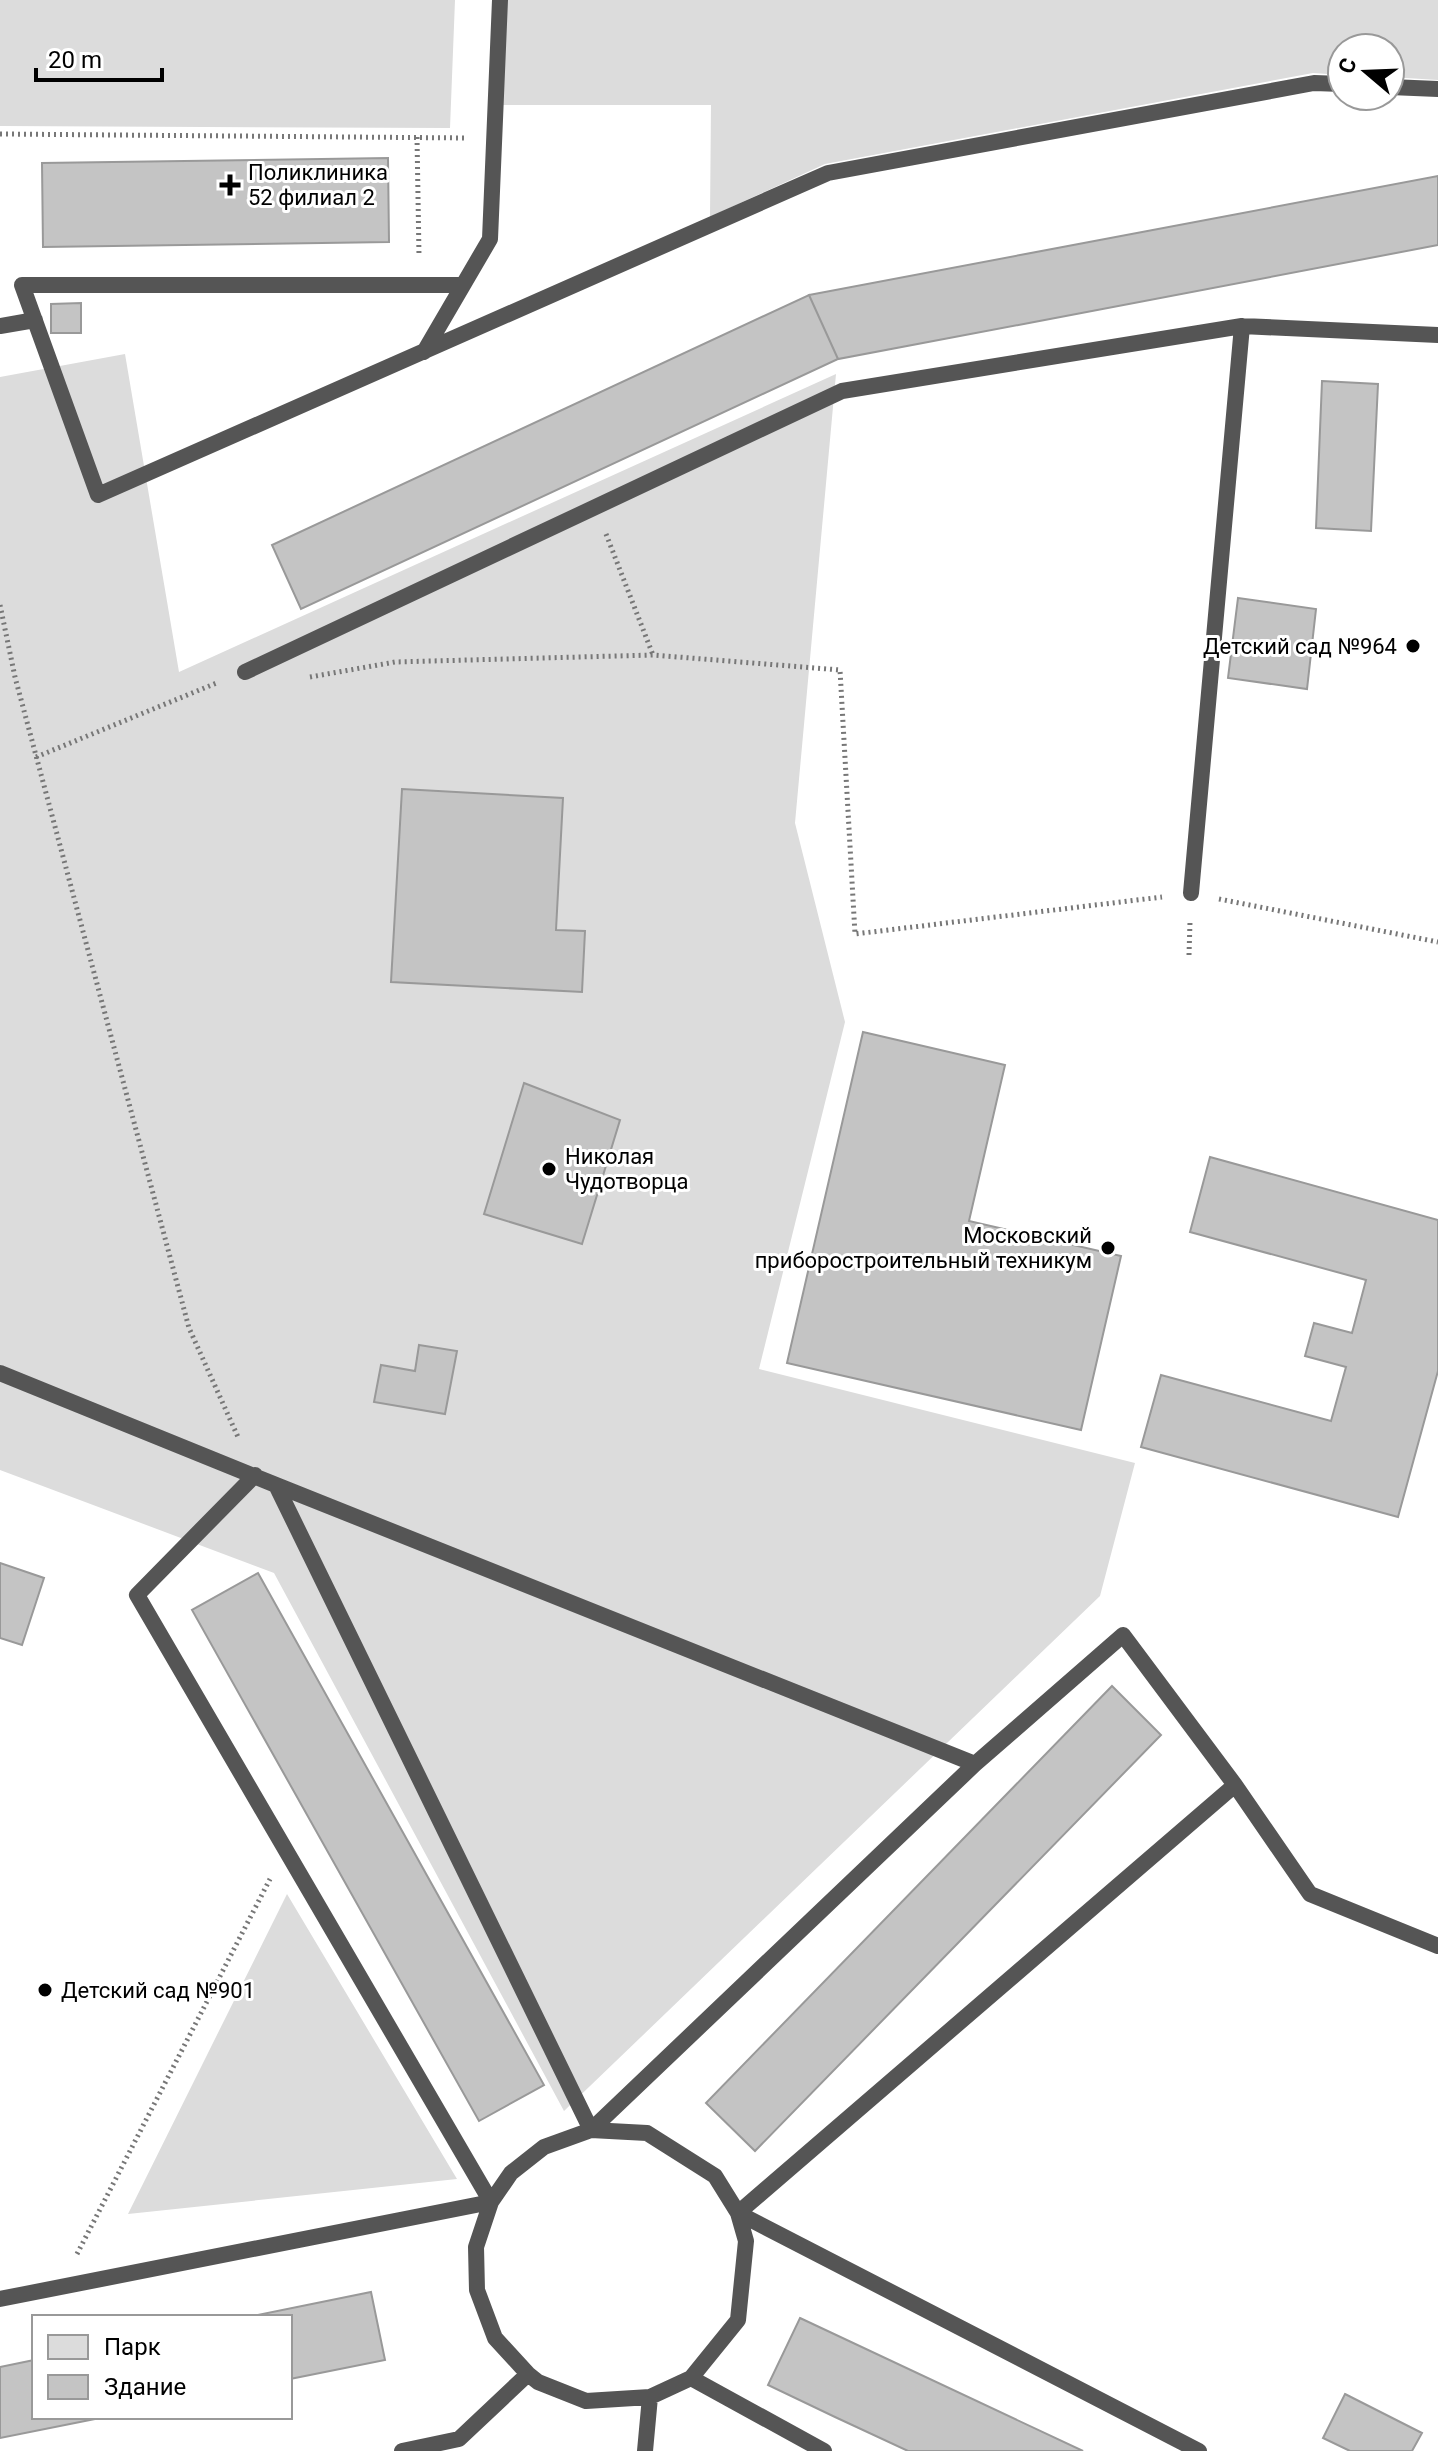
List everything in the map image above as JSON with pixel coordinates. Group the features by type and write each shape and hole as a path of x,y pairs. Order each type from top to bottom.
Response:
{"lane":[{"path":"424,352 490,239 500,0"},
{"path":"463,285 22,285 98,495 828,173 1314,83 1326,83"},
{"path":"1406,88 1438,89"},
{"path":"0,326 35,320"},
{"path":"245,672 842,391 1242,326 1438,335"},
{"path":"1191,893 1242,326"},
{"path":"0,1373 975,1764"},
{"path":"255,1475 137,1595 491,2202"},
{"path":"276,1485 591,2130"},
{"path":"591,2130 975,1764 1123,1635 1235,1785 1310,1894 1438,1946"},
{"path":"738,2213 1235,1785"},
{"path":"591,2130 647,2133 715,2176 738,2213 746,2241 738,2320 691,2378 650,2397 586,2401 538,2382 495,2338 477,2290 476,2247 491,2202 511,2173 544,2147 591,2130"},
{"path":"0,2299 491,2202"},
{"path":"738,2213 1199,2451"},
{"path":"402,2451 458,2445 528,2374"},
{"path":"691,2378 824,2451"},
{"path":"645,2451 650,2397"}],"path":[{"path":"0,134 493,138"},
{"path":"417,137 419,285"},
{"path":"596,507 653,655"},
{"path":"0,605 15,677 189,1328 255,1475"},
{"path":"309,677 395,662 653,655 840,670 855,934 1191,893 1438,942"},
{"path":"36,757 245,672"},
{"path":"61,2287 286,1849"}],"green space":[{"path":"0,0 455,0 450,128 0,126"},
{"path":"506,0 1438,0 1438,80 1406,78 1406,32 1326,32 1326,74 1313,73 825,164 710,217 711,105 499,105"},
{"path":"125,354 179,672 836,374 795,823 845,1022 759,1369 1135,1463 1100,1596 564,2111 274,1573 0,1470 0,377"},
{"path":"287,1894 457,2179 128,2214"}],"building":[{"path":"388,158 389,242 43,247 42,163"},
{"path":"1438,176 1438,245 1029,323 838,359 809,295"},
{"path":"809,295 838,359 301,609 272,545"},
{"path":"81,303 81,333 51,333 51,304"},
{"path":"1322,381 1378,384 1371,531 1316,528"},
{"path":"1238,598 1316,609 1307,689 1228,678"},
{"path":"402,789 563,798 556,930 585,931 582,992 391,982"},
{"path":"863,1032 1005,1065 969,1221 1121,1256 1081,1430 787,1363"},
{"path":"524,1083 620,1120 582,1244 484,1214"},
{"path":"1210,1157 1438,1220 1438,1371 1398,1517 1141,1447 1161,1375 1331,1421 1346,1367 1305,1356 1314,1323 1352,1333 1366,1280 1190,1232"},
{"path":"419,1345 457,1351 445,1414 374,1402 381,1365 415,1371"},
{"path":"0,1563 44,1578 22,1645 0,1638"},
{"path":"258,1573 544,2085 479,2121 192,1610"},
{"path":"1112,1686 1161,1735 755,2151 706,2103"},
{"path":"371,2292 385,2360 292,2379 292,2315 258,2315"},
{"path":"800,2318 1083,2451 908,2451 835,2417 768,2385"},
{"path":"32,2360 32,2419 95,2419 0,2438 0,2367"},
{"path":"1345,2394 1422,2433 1412,2451 1350,2451 1323,2438"}],"place":[{"name":"Поликлиника 52 филиал 2","path":"230,185"},
{"name":"Детский сад №964","path":"1413,646"},
{"name":"Николая Чудотворца","path":"549,1169"},
{"name":"Московский приборостроительный техникум","path":"1108,1248"},
{"name":"Детский сад №901","path":"45,1990"}]}
